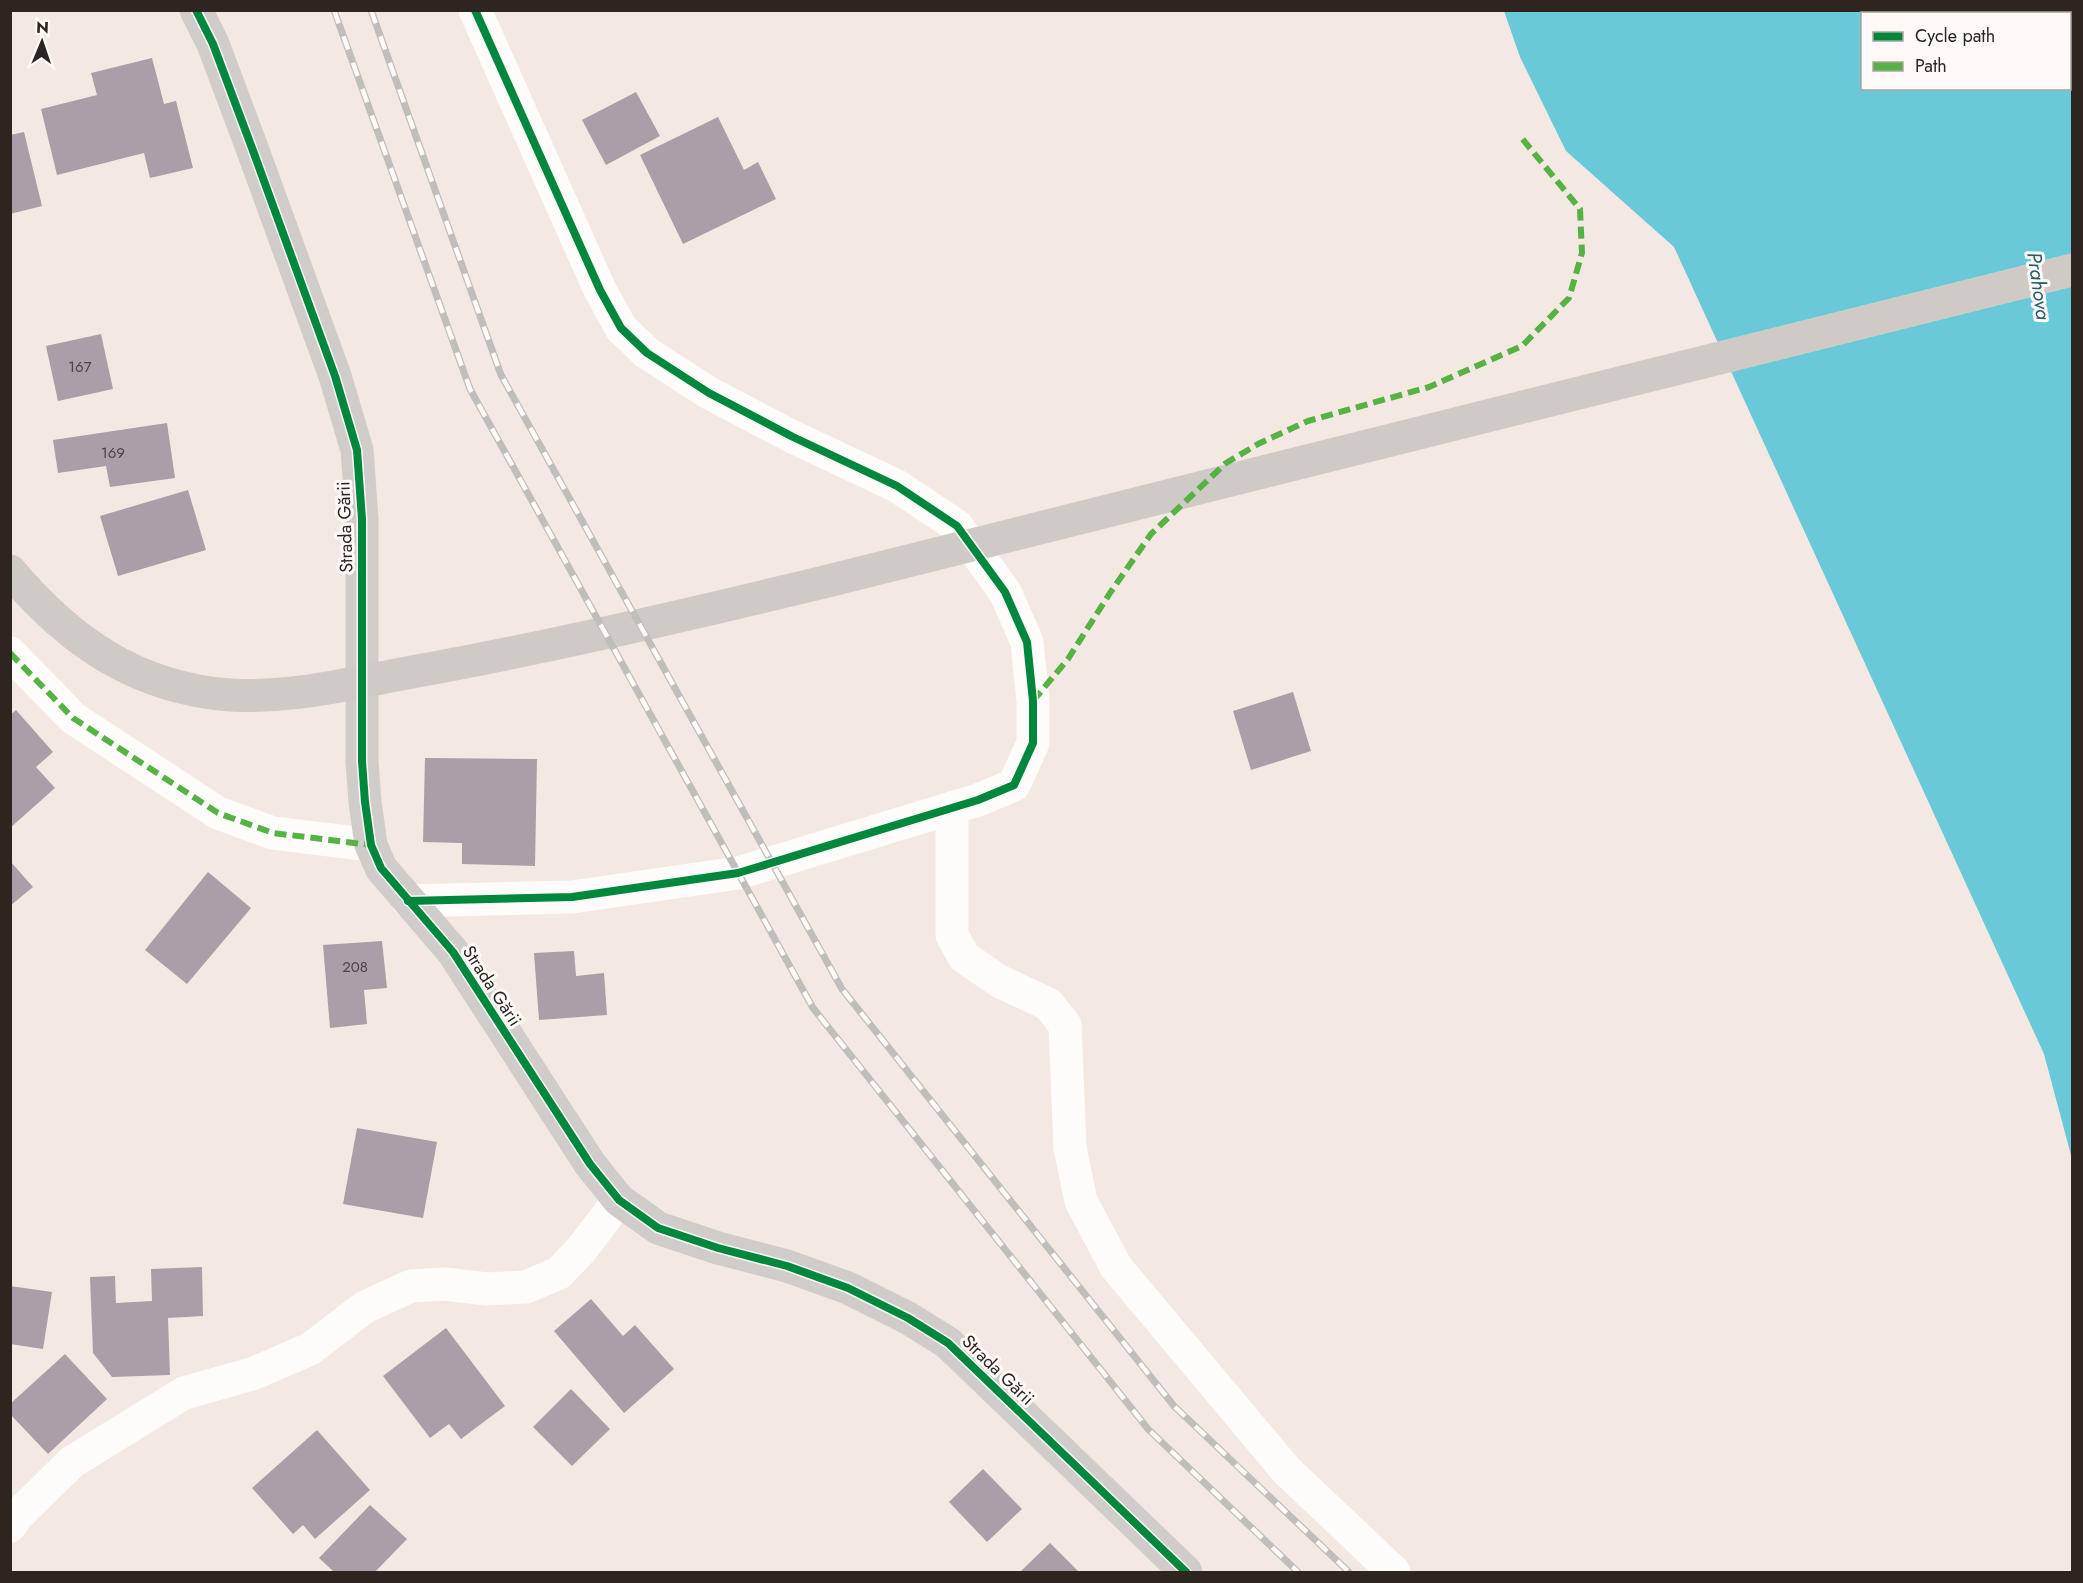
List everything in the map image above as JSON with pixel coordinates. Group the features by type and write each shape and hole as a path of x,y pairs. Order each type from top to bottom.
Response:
{"main road":[{"path":"10,571 40,606 76,636 108,658 142,675 182,688 201,691 231,695 288,695 489,658 757,598 2073,270"}],"street":[{"name":"Strada Gării","path":"196,10 213,44 252,148 335,376 357,450 362,519 362,761 365,802 372,846 381,868 453,952 590,1164 619,1200 658,1228 718,1248 787,1266 848,1288 908,1317 948,1343 1186,1572"},
{"path":"408,901 572,897 738,873 978,800 1014,785 1033,743 1033,701 1026,642 1005,592 957,526 897,486 793,437 709,393 647,353 621,328 600,290 475,10"},
{"path":"10,653 73,718 218,813 273,833 372,846"},
{"path":"952,808 952,935 964,957 999,981 1048,1004 1065,1025 1070,1148 1081,1201 1116,1267 1287,1471 1394,1572"},
{"path":"10,1526 16,1517 72,1462 184,1393 252,1374 310,1349 365,1307 411,1286 444,1284 487,1289 526,1287 560,1273 581,1250 619,1200"}],"water":[{"name":"Prahova","path":"1504,11 2072,11 2072,1159 2044,1054 1674,247 1566,151 1520,57"}],"building":[{"path":"152,58 164,104 176,101 193,168 150,178 144,153 57,175 41,109 97,95 91,73"},
{"path":"636,92 660,136 606,165 582,120"},
{"path":"718,117 744,170 758,162 776,199 683,244 640,155"},
{"path":"24,132 42,206 10,214 10,135"},
{"path":"101,334 113,389 58,401 46,346"},
{"path":"167,423 175,478 110,487 106,466 58,473 53,440"},
{"path":"188,490 206,550 118,576 100,516"},
{"path":"1293,692 1311,751 1251,770 1233,711"},
{"path":"16,710 53,752 36,767 55,788 10,828 10,715"},
{"path":"425,758 537,759 535,866 462,864 462,843 423,842"},
{"path":"10,861 33,887 10,906"},
{"path":"208,872 251,908 187,984 145,950"},
{"path":"382,941 387,988 364,990 367,1024 330,1028 323,945"},
{"path":"574,951 576,976 604,973 607,1015 539,1020 534,953"},
{"path":"357,1128 437,1142 423,1218 343,1204"},
{"path":"202,1267 203,1316 168,1318 170,1375 112,1377 93,1353 90,1277 115,1276 116,1303 152,1301 151,1269"},
{"path":"10,1286 52,1292 43,1349 10,1344"},
{"path":"591,1299 623,1336 635,1325 674,1369 624,1413 554,1331"},
{"path":"446,1328 505,1406 461,1439 449,1424 430,1438 383,1376"},
{"path":"65,1354 107,1399 48,1454 10,1414 10,1404"},
{"path":"571,1389 610,1429 572,1466 533,1427"},
{"path":"317,1430 370,1490 315,1539 303,1525 293,1534 252,1488"},
{"path":"983,1469 1022,1509 987,1542 949,1502"},
{"path":"370,1505 407,1539 375,1572 334,1572 319,1558"},
{"path":"1050,1543 1079,1572 1020,1572"}],"railway":[{"path":"334,10 470,389 813,1008 1148,1429 1298,1572"},
{"path":"371,10 501,375 842,989 1174,1406 1349,1572"}],"marked path":[{"path":"1033,701 1068,659 1151,534 1226,463 1258,444 1308,421 1429,387 1522,346 1569,298 1582,253 1580,209 1520,136"},
{"path":"10,653 73,718 218,813 273,833 371,845"}],"cycle path":[{"path":"196,10 213,44 252,148 335,376 357,450 362,519 362,761 371,845 381,868 453,952 590,1164 619,1200 658,1228 718,1248 787,1266 848,1288 908,1318 948,1343 1186,1572"},
{"path":"408,901 572,897 738,873 978,800 1014,785 1033,743 1033,701 1027,642 1005,592 957,526 897,486 793,437 709,393 647,353 621,328 600,290 475,10"}]}
